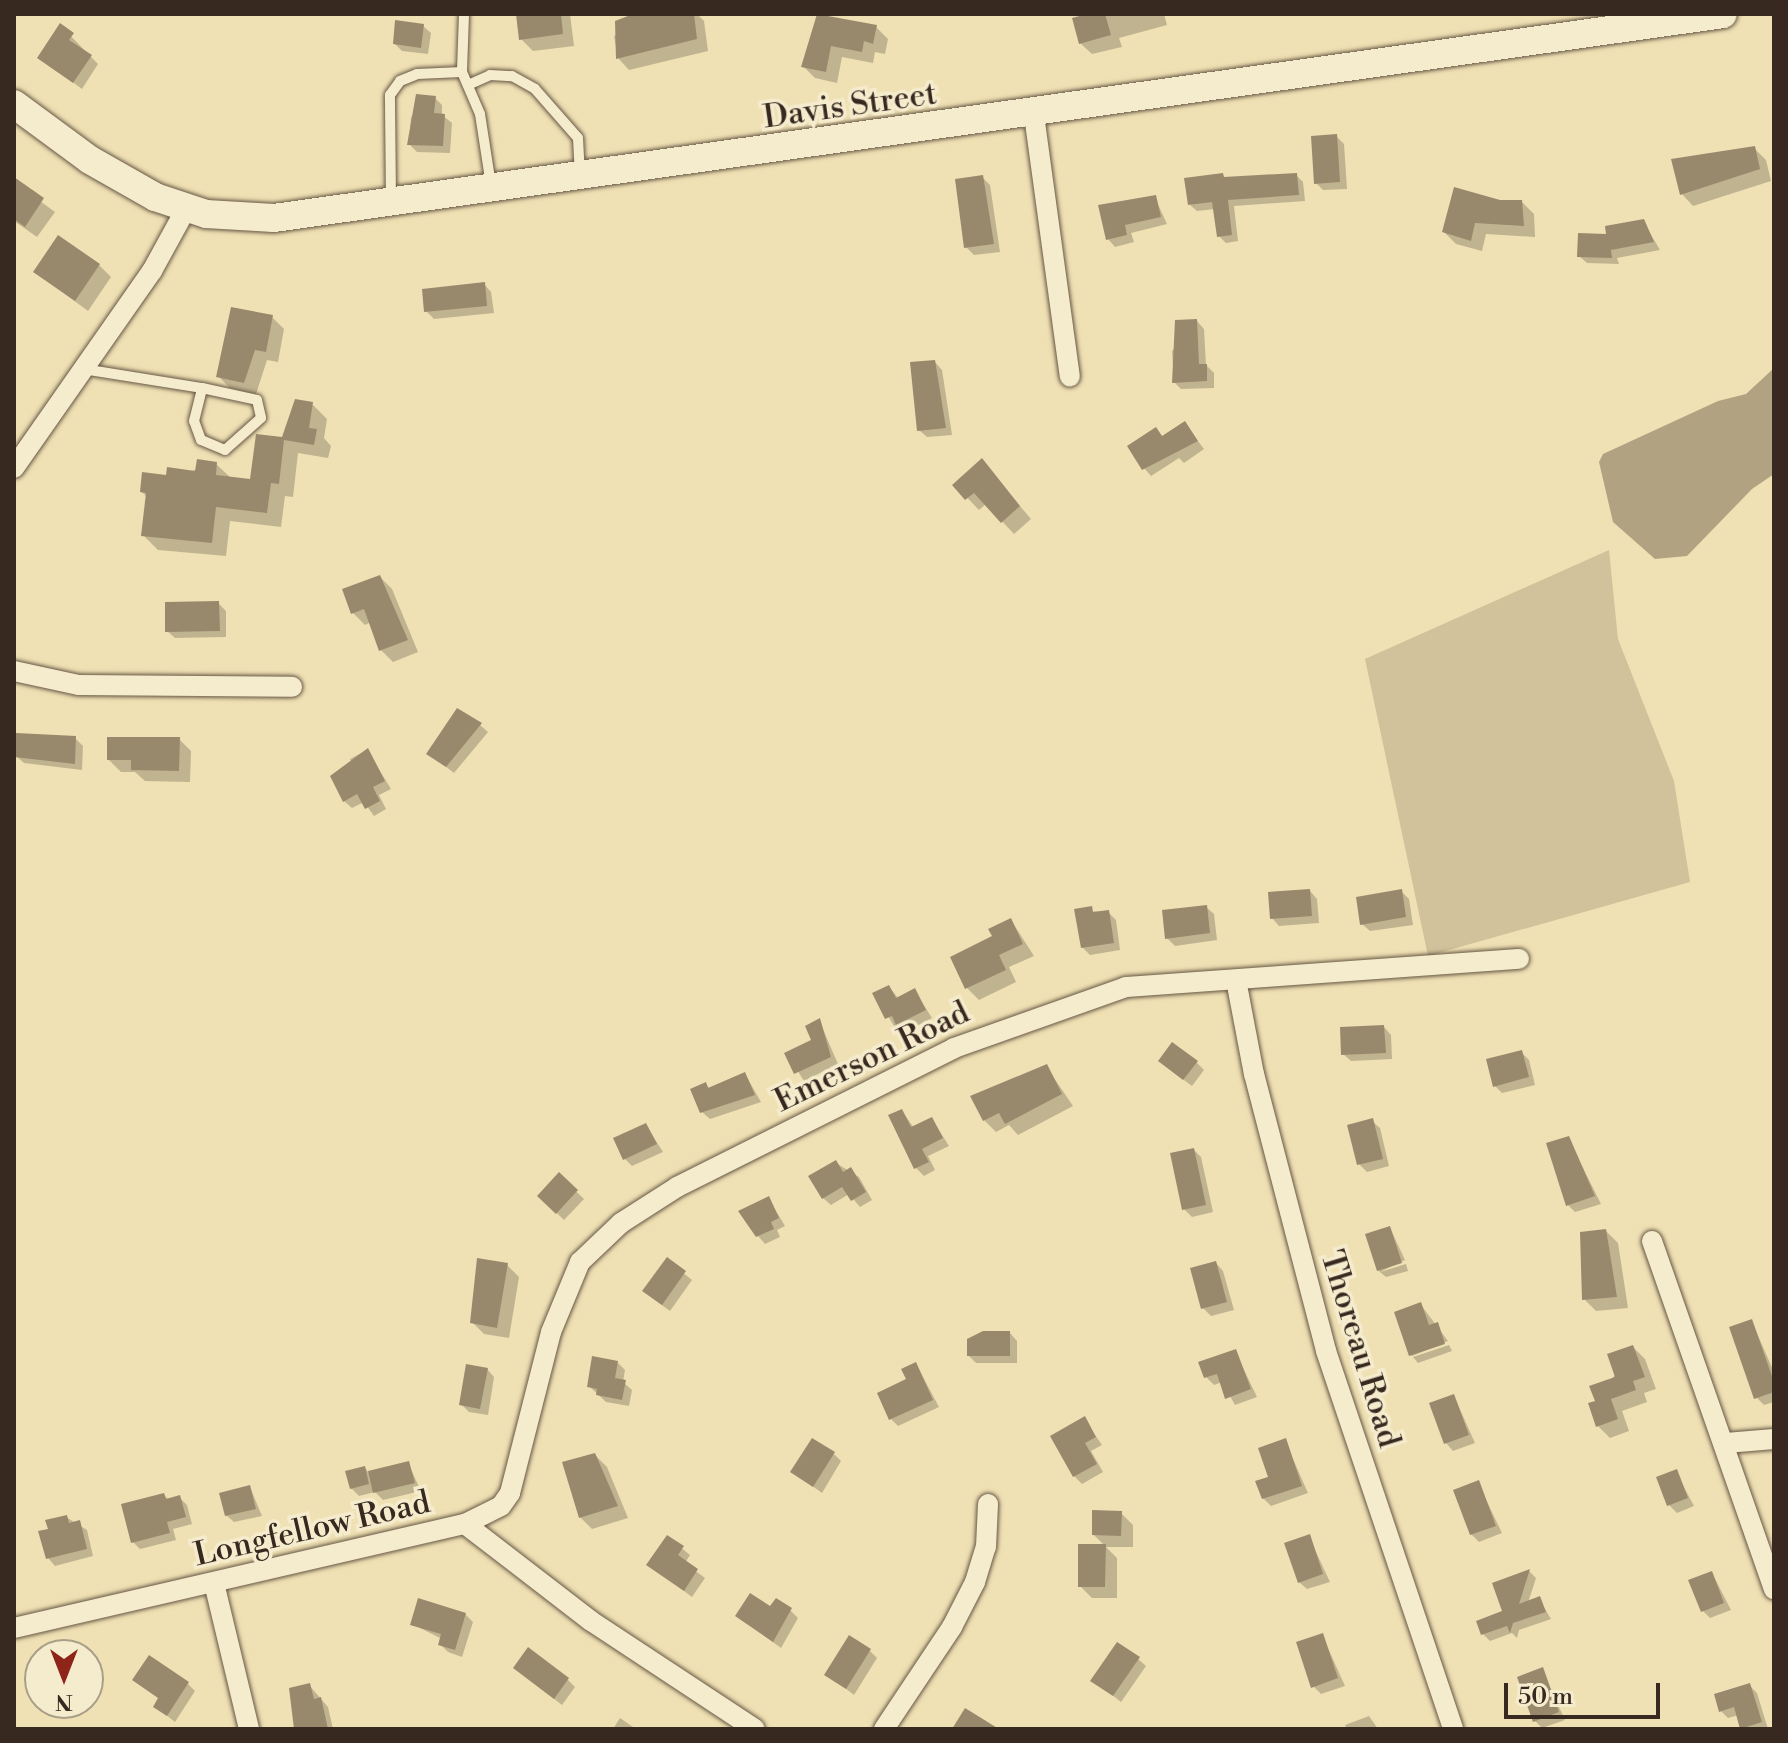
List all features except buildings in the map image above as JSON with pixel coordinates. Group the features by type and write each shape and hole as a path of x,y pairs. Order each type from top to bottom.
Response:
{"street":[{"name":"Davis Street","path":"14,104 123,180 186,209 274,218 580,179 1723,14"},
{"path":"1034,115 1070,377"},
{"path":"14,468 152,271 186,209"},
{"path":"14,671 79,685 292,687"},
{"name":"Emerson Road","path":"465,1524 501,1506 510,1493 568,1284 580,1262 621,1223 711,1169 1014,1023 1126,987 1519,959"},
{"name":"Thoreau Road","path":"1236,980 1254,1074 1322,1337 1453,1729"},
{"path":"1652,1241 1726,1443 1774,1589"},
{"path":"1726,1443 1774,1439"},
{"path":"884,1729 952,1627 975,1582 986,1547 988,1504"},
{"name":"Longfellow Road","path":"14,1628 465,1524 591,1621 755,1729"},
{"path":"214,1583 249,1729"}],"lane":[{"path":"464,14 462,72 480,114 492,191"},
{"path":"392,205 390,95 400,81 417,74 462,72"},
{"path":"468,85 501,75 535,89 578,138 580,179"},
{"path":"83,369 202,388 257,400 261,418 225,450 201,440 194,421 202,388"}],"shaded area":[{"path":"1774,368 1774,474 1752,489 1687,556 1655,559 1613,522 1599,462 1603,454 1718,401 1746,394"},
{"path":"1609,550 1618,639 1674,781 1690,882 1428,956 1365,659"}]}
